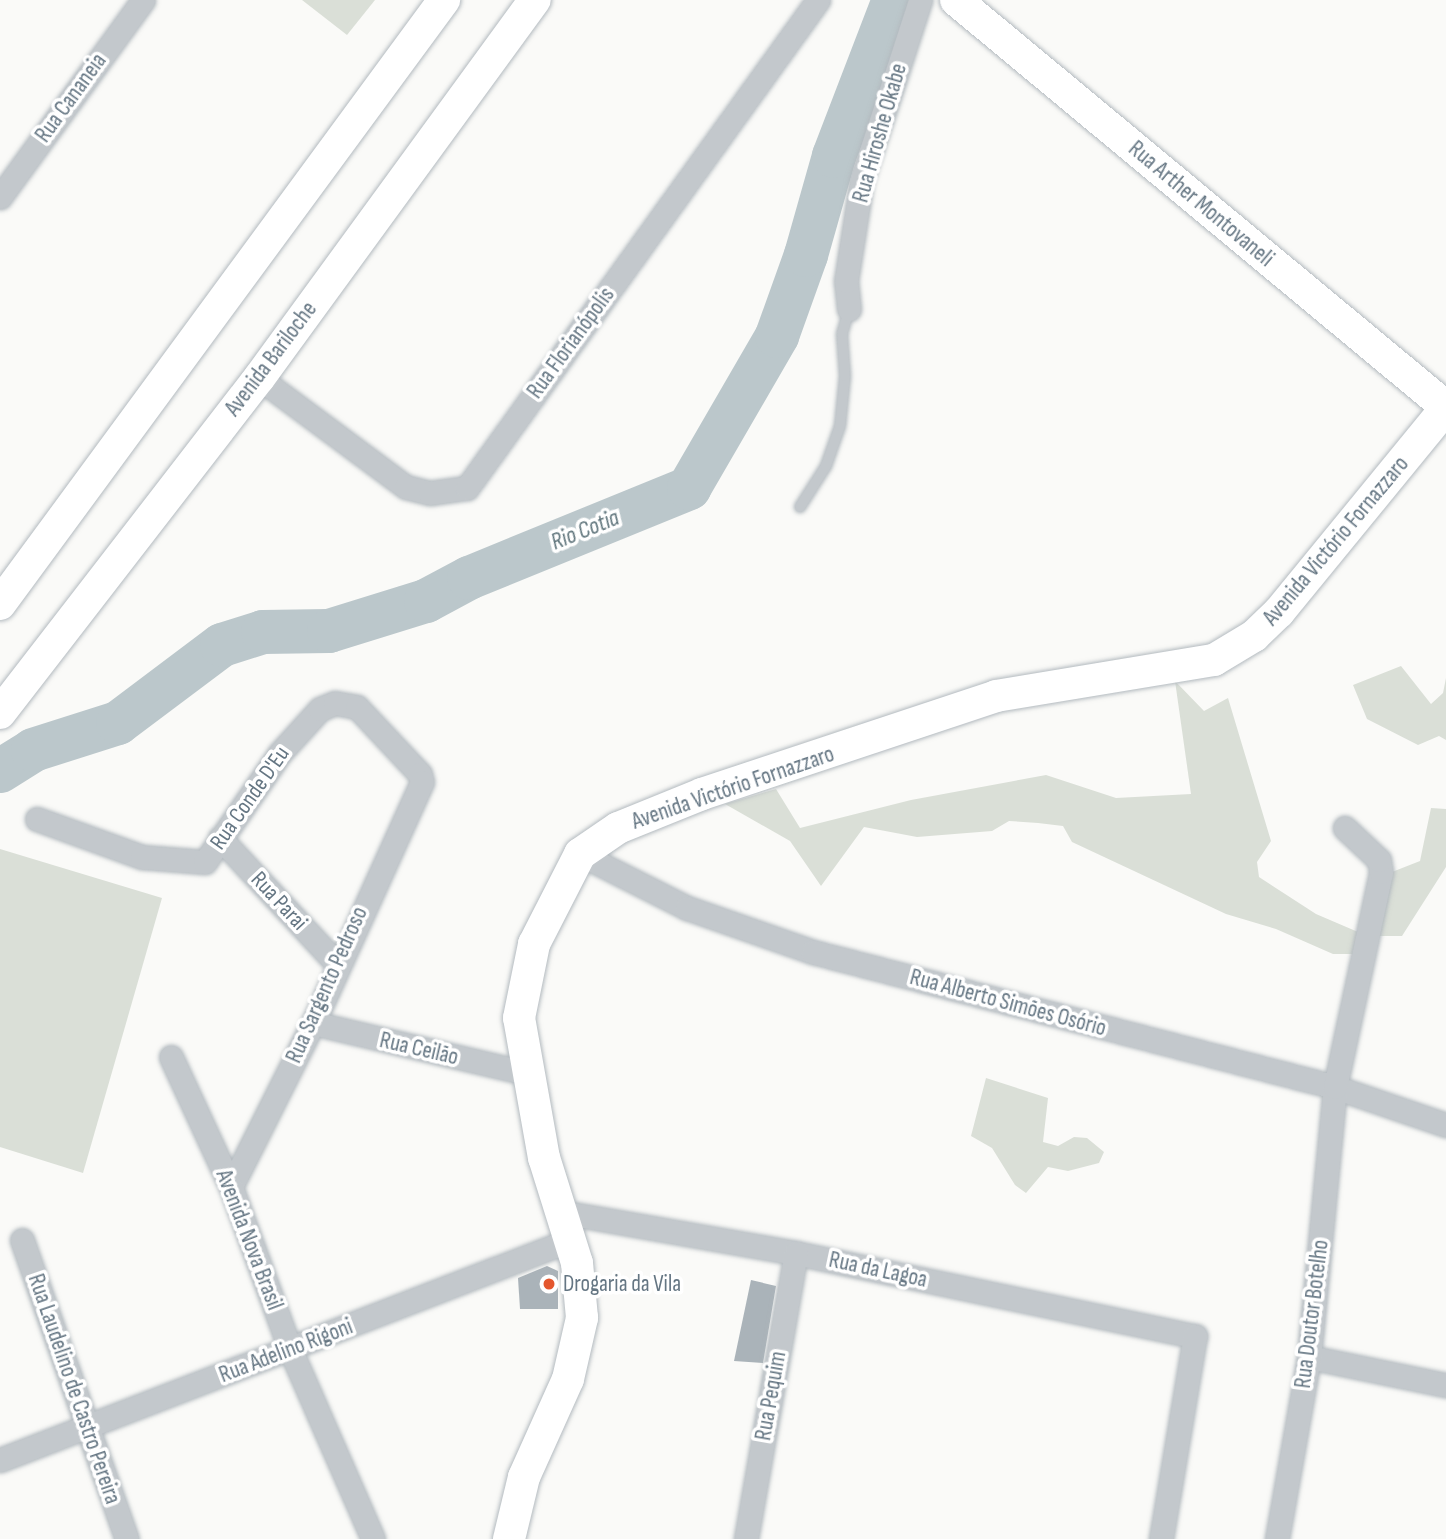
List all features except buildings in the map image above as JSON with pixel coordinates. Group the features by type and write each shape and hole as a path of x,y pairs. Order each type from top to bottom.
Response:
{"street":[{"name":"Rua Cananeia","path":"0,197 142,0"},
{"path":"0,604 443,0"},
{"name":"Avenida Bariloche","path":"0,713 258,378 535,0"},
{"name":"Rua Florianópolis","path":"258,378 406,487 429,493 467,488 818,0"},
{"name":"Rua Hiroshe Okabe","path":"849,309 846,281 862,179 920,0"},
{"name":"Rua Arther Montovaneli","path":"956,0 1446,408"},
{"name":"Avenida Victório Fornazzaro","path":"509,1539 524,1478 569,1379 582,1318 566,1226 527,1073 519,1018 524,982 550,906 580,854 618,828 702,794 996,696 1214,660 1254,636 1279,612 1446,408"},
{"name":"Rua Conde D'Eu","path":"37,819 142,857 205,862 307,722 335,703 357,706 420,774 422,782"},
{"name":"Rua Sargento Pedroso","path":"231,1187 313,1023 422,782"},
{"name":"Rua Doutor Botelho","path":"1277,1539 1309,1357 1335,1087 1381,872 1379,860 1345,828"},
{"name":"Rua Parai","path":"220,838 338,965"},
{"name":"Rua Alberto Simões Osório","path":"580,854 687,908 813,952 1335,1087 1446,1125"},
{"name":"Rua Ceilão","path":"313,1023 527,1073"},
{"name":"Avenida Nova Brasil","path":"171,1057 231,1187 290,1349 373,1539"},
{"name":"Rua da Lagoa","path":"566,1226 796,1253 1195,1336 1161,1539"},
{"name":"Rua Adelino Rigoni","path":"0,1460 290,1349 566,1226"},
{"name":"Rua Laudelino de Castro Pereira","path":"22,1240 127,1539"},
{"name":"Rua Pequim","path":"746,1539 796,1253"},
{"path":"1309,1357 1446,1385"}],"lane":[{"path":"800,507 826,466 840,426 845,376 842,334 849,309"}],"shaded area":[{"path":"302,0 375,0 347,35"},
{"path":"1401,666 1431,704 1443,693 1446,678 1446,740 1439,736 1418,745 1367,719 1353,685"},
{"path":"1175,681 1204,711 1228,698 1271,841 1257,862 1259,877 1316,914 1358,932 1354,954 1333,954 1276,929 1226,914 1072,842 1063,826 1009,821 992,831 917,837 864,827 821,886 790,841 725,804 776,789 800,828 911,800 1046,775 1116,798 1191,794"},
{"path":"1431,808 1446,809 1446,867 1402,936 1376,936 1392,872 1420,861"},
{"path":"0,849 162,898 83,1173 0,1147"},
{"path":"986,1078 1048,1098 1043,1142 1058,1146 1074,1137 1087,1138 1104,1152 1099,1163 1068,1171 1048,1167 1026,1193 1015,1185 992,1148 971,1136"}],"waterway":[{"name":"Rio Cotia","path":"0,771 33,750 118,723 222,645 263,632 329,631 426,601 469,578 689,488 777,336 806,255 834,156 894,0"}],"place":[{"name":"Drogaria da Vila","path":"549,1284"}]}
